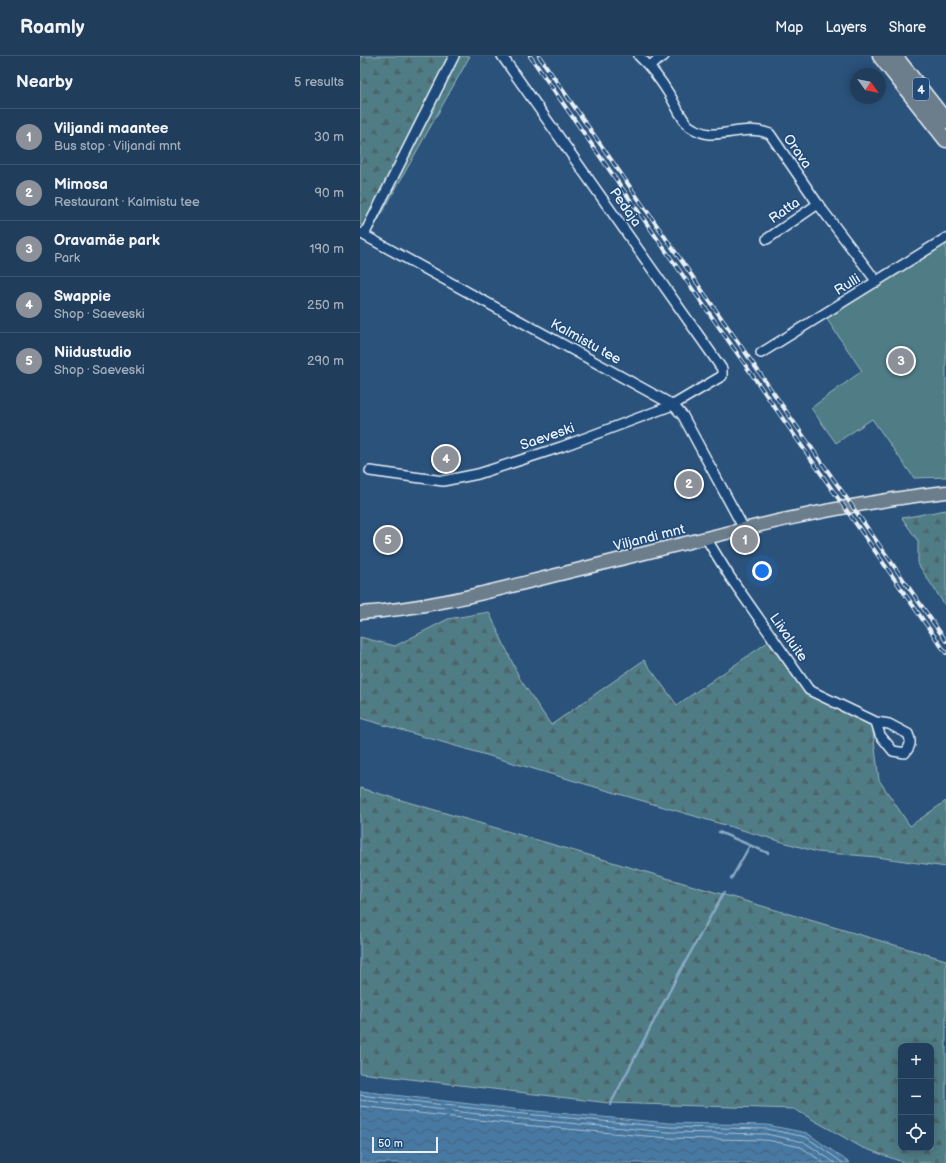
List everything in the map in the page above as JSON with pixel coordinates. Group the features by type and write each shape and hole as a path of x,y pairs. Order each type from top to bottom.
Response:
{"highway":[{"name":"4","path":"880,56 946,140"},
{"name":"4","path":"896,56 946,121"}],"main road":[{"name":"Viljandi mnt","path":"360,613 384,612 446,602 706,538 852,505 946,492"}],"street":[{"path":"362,234 454,56"},
{"name":"Pedaja","path":"502,56 714,357 722,369 722,376"},
{"name":"Orava","path":"639,56 666,88 688,125 701,133 710,134 750,130 762,131 770,134 818,204 877,282"},
{"path":"649,66 664,56"},
{"name":"Ratta","path":"767,239 818,204"},
{"name":"Kalmistu tee","path":"362,234 673,405 683,416 744,529"},
{"name":"Rulli","path":"761,353 946,238"},
{"name":"Saeveski","path":"370,471 443,481 478,474 561,447 673,405 722,376"},
{"name":"Liivaluite","path":"706,538 730,577 809,690 876,722"}],"green space":[{"path":"360,56 470,56 372,231 360,225"},
{"path":"946,243 946,477 914,478 872,419 836,443 811,408 862,371 824,315"},
{"path":"946,510 946,607 918,564 918,541 902,518"},
{"path":"489,612 520,679 551,725 644,660 677,705 768,642 805,693 872,724 879,780 910,826 946,801 946,867 877,857 817,852 360,718 360,637 395,646 448,619"},
{"path":"360,788 946,960 946,1163 905,1163 861,1147 794,1109 609,1103 360,1073"}],"water":[{"path":"360,1091 513,1109 669,1123 767,1125 807,1133 850,1163 360,1163"}],"waterway":[{"path":"719,832 768,853"},
{"path":"731,879 749,847"},
{"path":"610,1105 678,975 724,892"}],"railway":[{"path":"530,56 946,653"},
{"path":"539,56 946,641"}],"place":[{"name":"Oravamäe park","path":"901,361"},
{"name":"Swappie","path":"446,459"},
{"name":"Mimosa","path":"689,484"},
{"name":"Niidustudio","path":"388,540"},
{"name":"Viljandi maantee","path":"745,540"}]}
